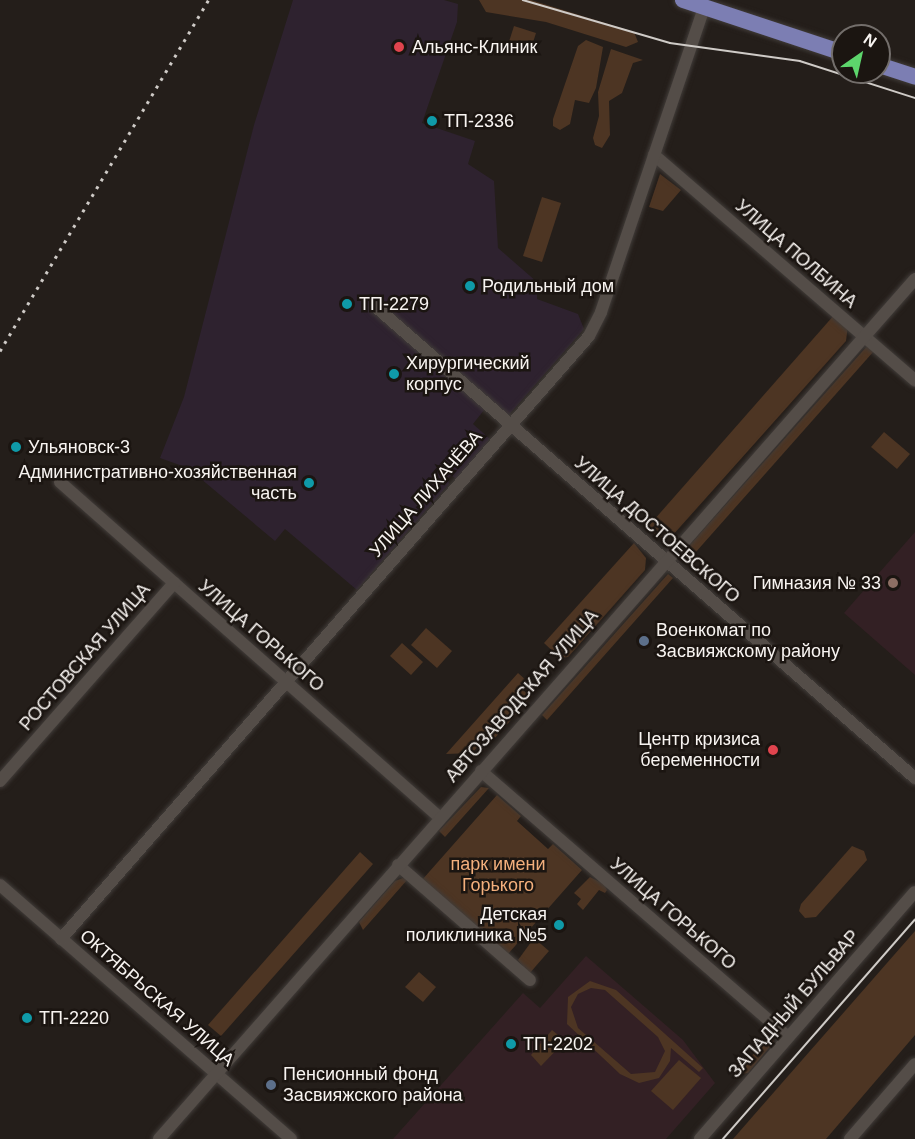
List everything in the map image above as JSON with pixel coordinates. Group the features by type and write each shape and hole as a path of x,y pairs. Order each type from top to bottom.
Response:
{"main road":[{"path":"683,0 831,49"},
{"path":"891,69 915,76"}],"street":[{"name":"УЛИЦА ЛИХАЧЁВА","path":"61,939 589,336 598,321 704,7"},
{"name":"УЛИЦА ПОЛБИНА","path":"654,155 915,380"},
{"name":"АВТОЗАВОДСКАЯ УЛИЦА","path":"159,1139 664,561 915,279"},
{"name":"УЛИЦА ДОСТОЕВСКОГО","path":"376,307 915,778"},
{"name":"УЛИЦА ГОРЬКОГО","path":"60,482 439,817"},
{"name":"РОСТОВСКАЯ УЛИЦА","path":"0,781 174,583"},
{"name":"УЛИЦА ГОРЬКОГО","path":"481,771 788,1037"},
{"path":"398,865 530,980"},
{"name":"ОКТЯБРЬСКАЯ УЛИЦА","path":"0,885 291,1139"},
{"name":"ЗАПАДНЫЙ БУЛЬВАР","path":"700,1139 915,892"},
{"path":"850,1139 915,1064"}],"shaded area":[{"path":"293,0 444,0 458,4 457,22 422,123 475,141 468,164 494,181 498,248 537,282 537,299 578,314 584,329 508,416 488,405 473,424 490,439 456,479 451,475 448,478 449,484 357,590 285,529 275,541 188,468 160,458 184,397 254,125"},
{"name":"Гимназия № 33","path":"915,532 915,675 844,613"},
{"path":"586,956 683,1040 715,1083 666,1139 393,1139 523,993 540,1008"}],"green space":[{"path":"479,0 531,0 634,32 638,42 626,47 546,22 486,12"},
{"path":"514,26 536,33 529,55 507,48"},
{"path":"586,40 603,47 596,88 589,103 575,100 570,124 560,130 553,126 553,119 578,46"},
{"path":"611,49 643,60 633,63 622,93 609,101 610,135 602,148 595,145 593,138 599,116 598,92"},
{"path":"660,174 681,190 663,211 649,207"},
{"path":"542,197 561,203 542,262 523,256"},
{"path":"835,314 848,325 846,341 672,536 665,539 646,529"},
{"path":"868,345 874,351 695,553 688,547"},
{"path":"884,432 910,454 897,469 871,447"},
{"path":"634,543 646,558 645,570 568,657 560,658 544,643"},
{"path":"668,574 673,578 547,720 542,715"},
{"path":"426,628 452,651 437,668 411,645"},
{"path":"402,643 423,662 411,675 390,656"},
{"path":"518,673 527,681 522,687 532,696 494,739 489,734 472,753 446,754"},
{"path":"481,787 489,788 445,837 439,831"},
{"name":"парк имени Горького","path":"497,795 521,816 517,821 548,849 553,844 582,870 508,954 422,880"},
{"path":"852,846 864,851 867,860 816,917 805,918 799,911 801,904"},
{"path":"360,852 373,864 221,1036 208,1025"},
{"path":"590,877 604,884 607,890 605,893 599,890 583,910 577,904 581,899 574,893"},
{"path":"408,879 363,930 359,922 395,881"},
{"path":"915,931 915,1035 826,1139 733,1139"},
{"path":"534,938 549,951 529,974 518,960"},
{"path":"419,972 436,987 423,1002 405,987"},
{"path":"590,981 616,990 703,1068 699,1072 671,1048 670,1061 659,1078 639,1083 620,1074 567,1024 568,997","holes":["591,988 605,990 658,1037 665,1051 655,1072 631,1074 578,1028 571,1007 578,994"]},
{"path":"552,1030 565,1041 541,1066 531,1055"},
{"path":"772,1033 774,1042 748,1073 735,1075"},
{"path":"679,1060 701,1078 673,1110 651,1091"}],"tram line":[{"path":"523,0 670,43 800,61 915,98"},
{"path":"723,1139 915,920"}],"railway":[{"path":"0,351 208,0"}],"place":[{"name":"Альянс-Клиник","path":"399,47"},
{"name":"ТП-2336","path":"432,121"},
{"name":"Родильный дом","path":"470,286"},
{"name":"ТП-2279","path":"347,304"},
{"name":"Хирургический корпус","path":"394,374"},
{"name":"Ульяновск-3","path":"16,447"},
{"name":"Административно-хозяйственная часть","path":"309,483"},
{"name":"Гимназия № 33","path":"893,583"},
{"name":"Военкомат по Засвияжскому району","path":"644,641"},
{"name":"Центр кризиса беременности","path":"773,750"},
{"name":"Детская поликлиника №5","path":"559,925"},
{"name":"ТП-2220","path":"27,1018"},
{"name":"ТП-2202","path":"511,1044"},
{"name":"Пенсионный фонд Засвияжского района","path":"271,1085"}]}
